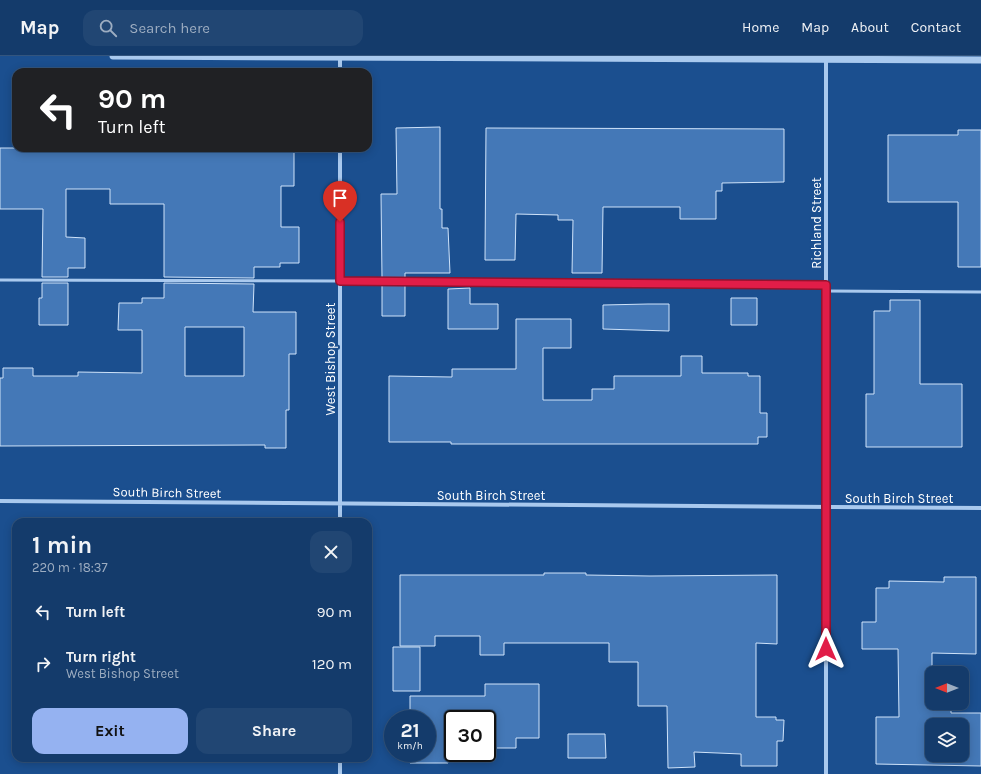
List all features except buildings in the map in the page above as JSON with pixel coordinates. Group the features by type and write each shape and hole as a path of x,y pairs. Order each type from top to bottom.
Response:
{"street":[{"path":"113,56 826,57 981,60"},
{"path":"340,57 340,68"},
{"name":"Richland Street","path":"826,57 826,774"},
{"name":"West Bishop Street","path":"340,152 340,518"},
{"name":"South Birch Street","path":"0,501 981,508"},
{"path":"340,762 340,774"}],"lane":[{"path":"0,280 826,285"},
{"path":"826,291 981,292"}],"route":[{"path":"340,222 340,281 826,285 826,649"}]}
